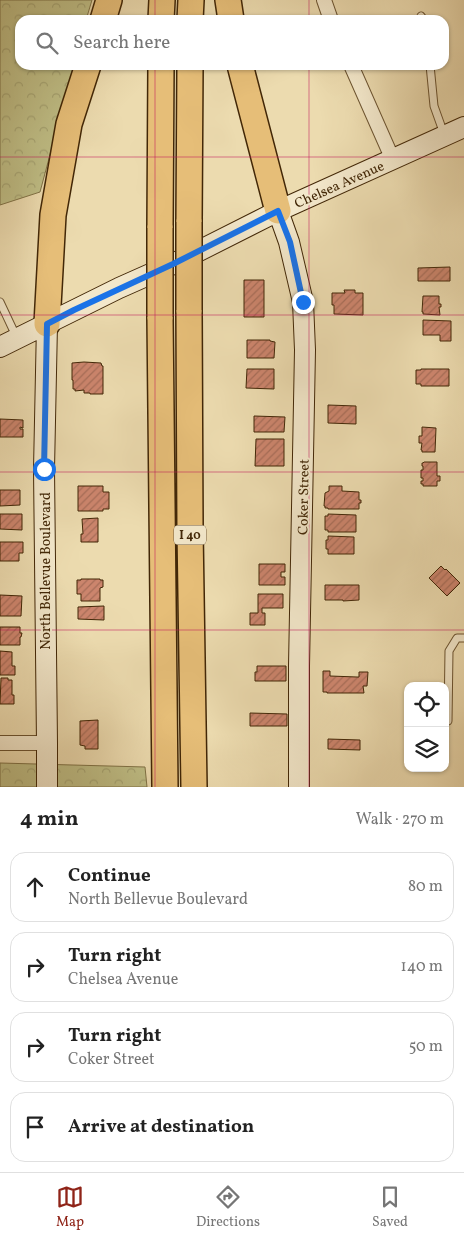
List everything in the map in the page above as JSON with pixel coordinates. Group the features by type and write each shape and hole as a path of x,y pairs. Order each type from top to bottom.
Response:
{"highway":[{"path":"104,15 109,0"},
{"path":"161,15 162,0"},
{"path":"190,15 191,0"},
{"path":"228,0 230,15"},
{"path":"47,324 52,214 69,124 86,70"},
{"name":"I 40","path":"161,70 160,317 165,787"},
{"name":"I 40","path":"190,70 190,530 194,787"},
{"path":"241,70 278,211"}],"main road":[{"name":"Chelsea Avenue","path":"8,343 278,211 464,127"},
{"name":"Coker Street","path":"278,211 290,242 303,302 306,350 299,666 299,787"},
{"name":"North Bellevue Boulevard","path":"47,324 44,469 47,787"}],"street":[{"path":"324,0 329,15"},
{"path":"353,70 393,160"},
{"path":"0,743 48,743"}],"lane":[{"path":"430,70 434,106 445,136"},
{"path":"0,302 8,343"},
{"path":"449,682 449,650 457,638 464,638"}],"green space":[{"path":"0,0 92,0 88,15 15,15 15,70 73,70 40,192 0,205"},
{"path":"0,763 145,767 147,787 0,787"}],"building":[{"path":"450,267 450,281 418,281 418,268"},
{"path":"244,280 264,280 264,317 244,317"},
{"path":"344,290 355,290 355,293 363,293 363,315 334,314 332,293 345,293"},
{"path":"423,296 439,296 439,304 441,304 441,307 439,307 440,315 423,314"},
{"path":"423,320 451,321 451,341 440,341 440,335 423,335"},
{"path":"247,340 270,340 275,342 274,358 247,358"},
{"path":"72,363 101,363 103,366 103,394 84,393 84,390 75,391 73,389"},
{"path":"247,369 274,369 274,389 246,388"},
{"path":"449,369 449,386 421,386 421,384 416,384 416,370"},
{"path":"328,405 356,406 356,424 328,423"},
{"path":"254,416 285,417 284,432 254,432"},
{"path":"0,419 23,420 23,428 20,427 20,429 23,429 23,437 0,437"},
{"path":"422,427 436,428 435,452 422,452 422,443 419,443 419,436 422,436"},
{"path":"256,439 284,439 284,466 255,466"},
{"path":"437,462 437,476 440,476 440,481 437,481 437,486 423,486 421,484 423,478 421,478 421,470 423,470 422,463"},
{"path":"78,486 103,486 103,492 109,492 109,509 103,509 103,511 78,511"},
{"path":"329,486 342,486 342,491 359,492 361,503 359,503 359,509 325,508 325,493 329,491"},
{"path":"0,490 20,490 20,505 0,506"},
{"path":"0,514 22,514 22,530 0,529"},
{"path":"328,514 356,515 356,532 328,532 328,530 325,530 325,516 328,516"},
{"path":"98,518 98,542 81,542 81,534 83,534 82,519"},
{"path":"328,536 354,537 354,554 328,554 326,540 328,540"},
{"path":"0,542 23,542 23,553 19,553 19,561 0,561"},
{"path":"259,564 285,564 285,572 281,572 281,577 285,577 285,585 259,585"},
{"path":"441,566 460,583 447,596 429,578"},
{"path":"77,580 103,580 103,587 100,588 100,601 81,601 81,594 77,594"},
{"path":"325,585 359,585 359,600 325,600"},
{"path":"258,594 283,594 283,608 262,608 262,613 265,613 265,625 250,625 250,613 258,613"},
{"path":"0,595 22,596 21,616 0,616"},
{"path":"104,606 104,620 78,619 78,607"},
{"path":"0,627 20,627 20,633 22,633 20,645 0,645"},
{"path":"0,651 12,652 12,666 15,666 15,675 0,675"},
{"path":"257,666 286,666 286,681 255,681"},
{"path":"323,671 330,671 330,676 357,677 359,677 359,672 368,672 367,686 363,686 364,693 323,692"},
{"path":"1,678 12,680 14,704 0,704"},
{"path":"250,713 287,714 287,726 250,726"},
{"path":"98,720 98,749 85,749 85,746 80,745 80,721"},
{"path":"328,739 360,740 360,750 328,749"}],"route":[{"path":"44,469 47,324 278,211 290,242 303,302"}]}
